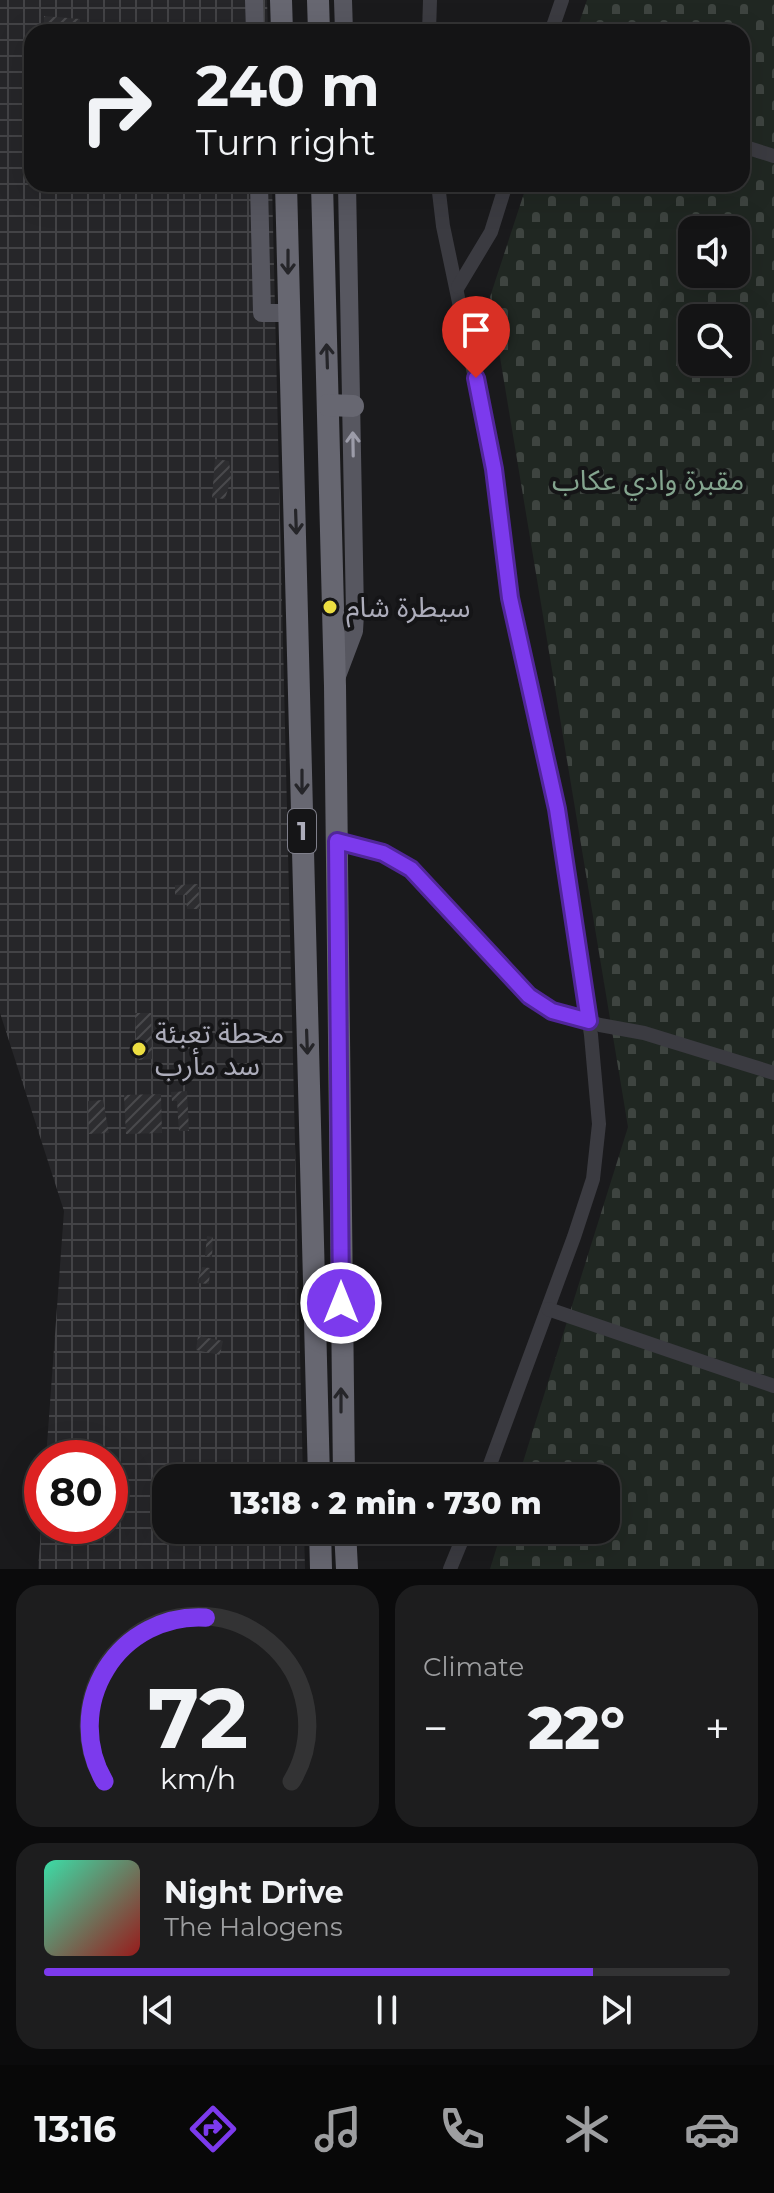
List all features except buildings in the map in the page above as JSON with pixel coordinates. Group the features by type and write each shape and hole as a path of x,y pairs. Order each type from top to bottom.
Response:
{"highway":[{"path":"281,0 282,24"},
{"path":"318,0 319,24"},
{"name":"1","path":"286,192 298,577 302,922 319,1464"},
{"name":"1","path":"322,192 335,686 344,1464"},
{"path":"288,313 325,312"},
{"path":"328,405 353,406"},
{"path":"320,1544 321,1569"},
{"path":"346,1544 347,1569"}],"main road":[{"path":"254,0 255,24"},
{"path":"343,0 344,24"},
{"path":"259,192 262,313 288,313"},
{"path":"335,686 355,614 347,192"}],"street":[{"path":"429,24 430,0"},
{"path":"554,24 562,0"},
{"path":"750,148 774,156"},
{"path":"440,192 494,469 510,598 557,809 589,1021 599,1124 593,1179 490,1464"},
{"path":"458,287 491,232 504,192"},
{"path":"337,841 383,853 411,869 529,996 552,1011 644,1033 774,1073"},
{"path":"548,1309 774,1386"},
{"path":"450,1569 460,1544"}],"shaded area":[{"path":"0,0 267,0 268,24 24,24 24,192 272,192 303,1464 152,1464 152,1544 304,1544 305,1569 38,1569 40,1544 128,1544 128,1440 47,1440 64,1211 0,1013"}],"green space":[{"name":"مقبرة وادي عكاب","path":"587,0 774,0 774,1569 490,1569 498,1544 620,1544 620,1464 522,1464 628,1127 490,297 524,192 750,192 750,24 579,24"}],"place":[{"name":"سيطرة شام","path":"330,607"},
{"name":"محطة تعبئة سد مأرب","path":"139,1049"}],"route":[{"path":"341,1303 337,841 383,853 411,869 529,996 552,1011 589,1021 557,809 510,598 494,469 476,378"}]}
